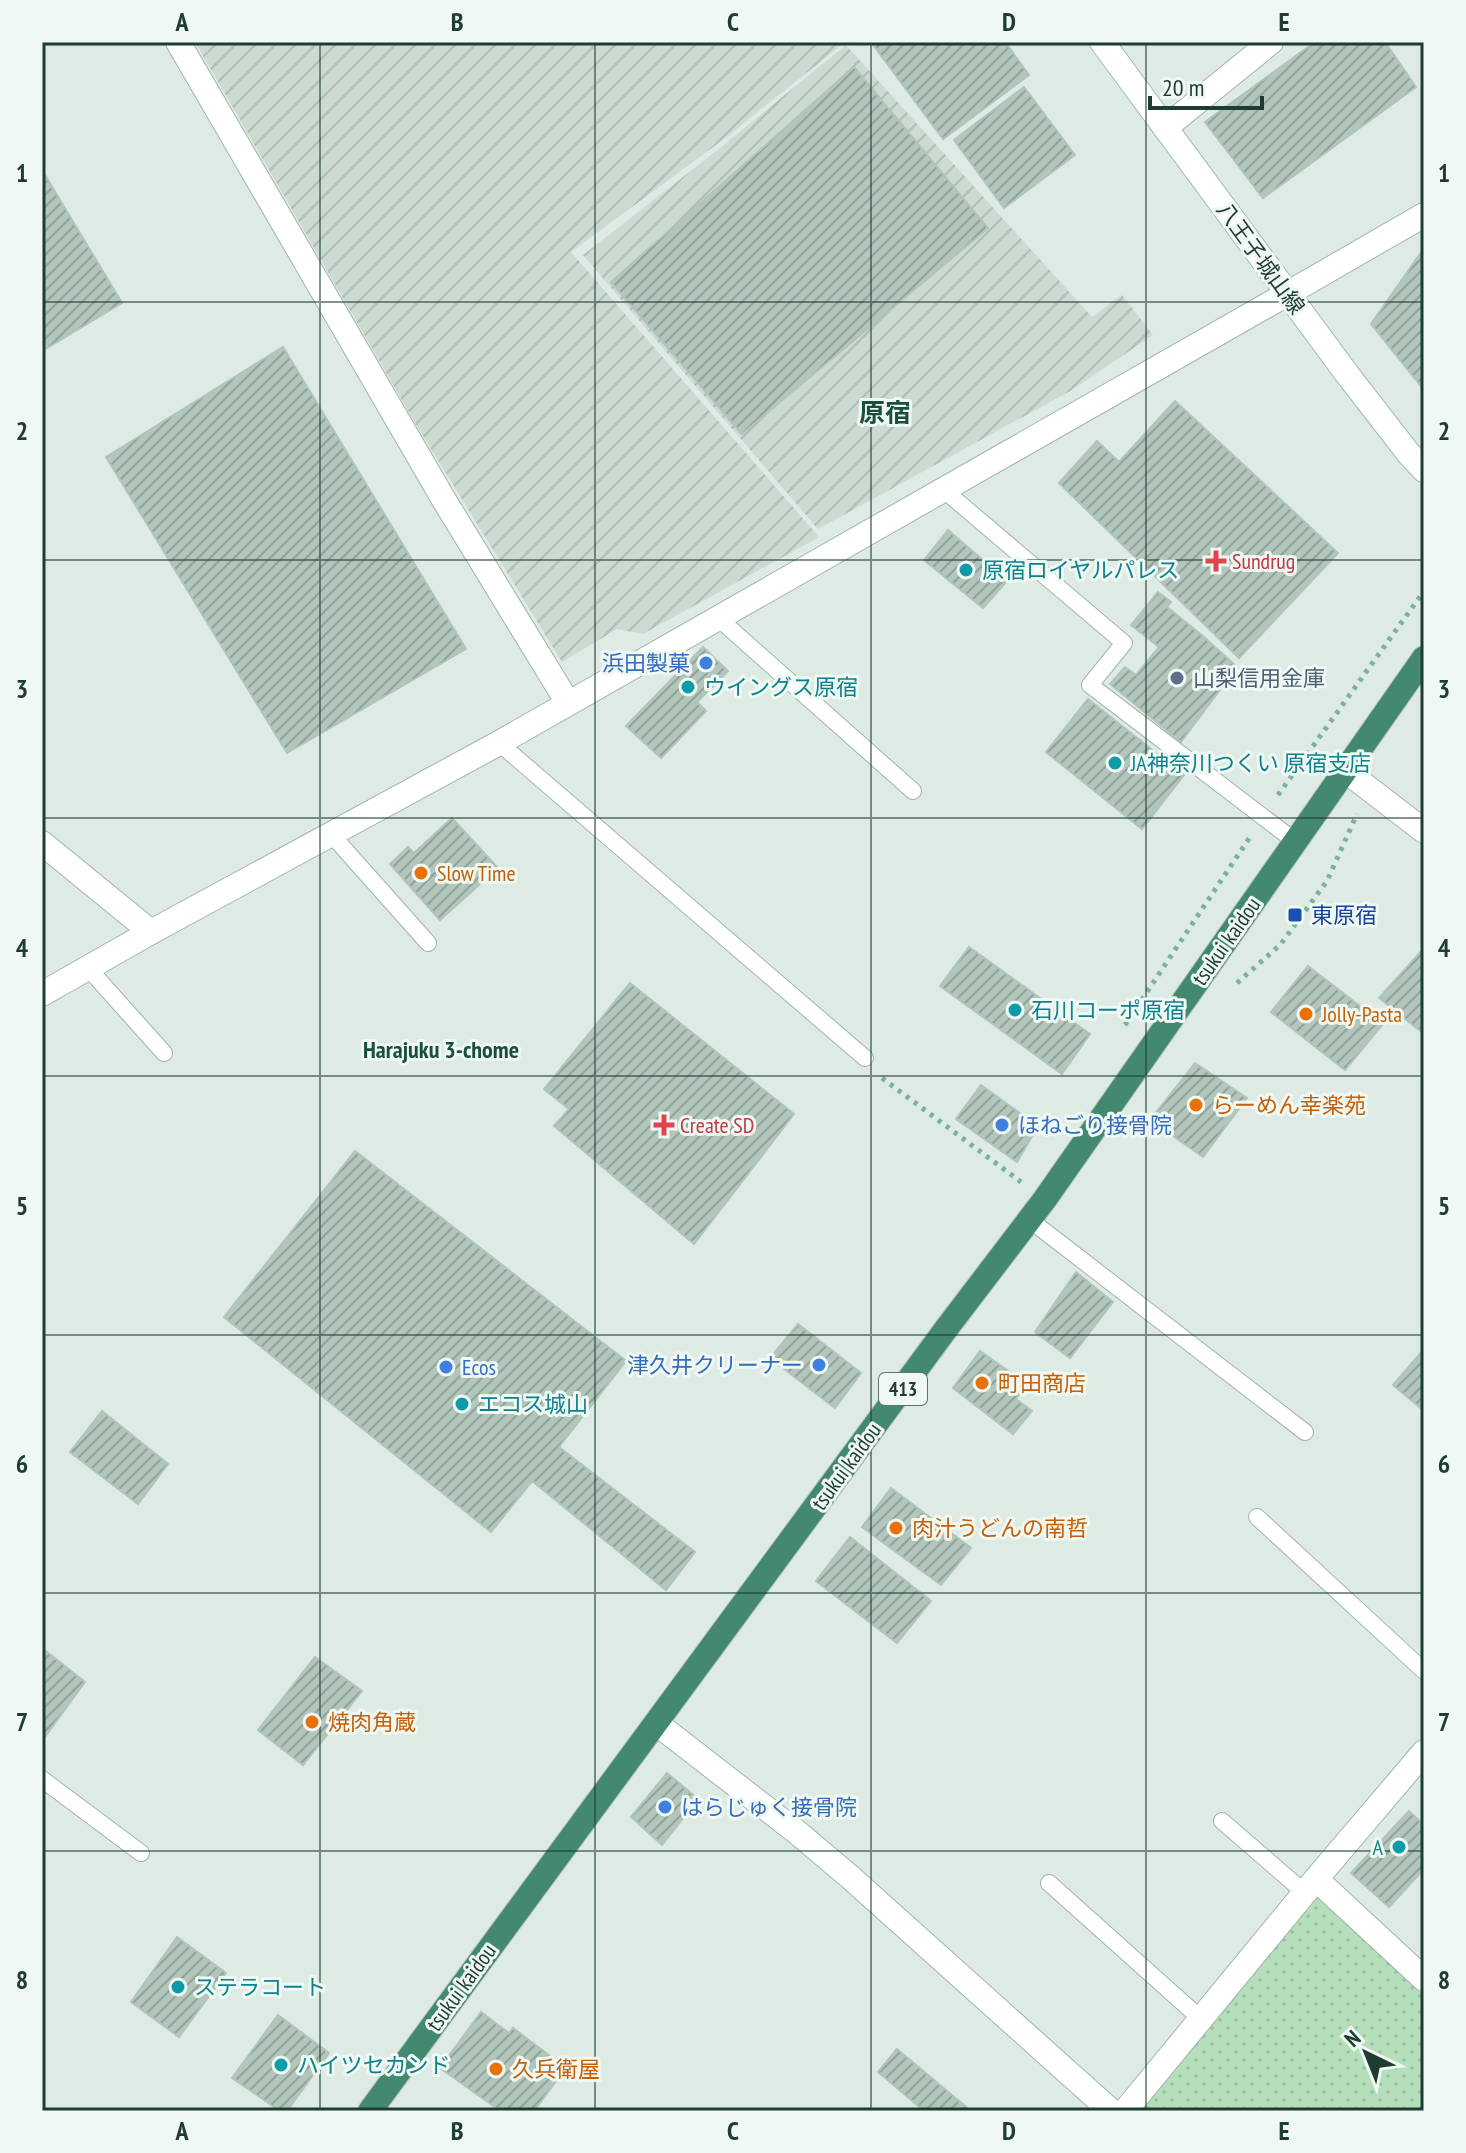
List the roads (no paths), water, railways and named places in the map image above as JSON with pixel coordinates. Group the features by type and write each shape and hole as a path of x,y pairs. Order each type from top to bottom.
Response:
{"highway":[{"name":"tsukui kaidou","path":"370,2111 946,1329 1030,1220 1424,658"}],"street":[{"path":"178,42 415,450 568,703"},
{"name":"八王子城山線","path":"1102,42 1287,294 1382,420 1424,470"},
{"path":"1165,128 1271,42"},
{"path":"42,994 499,743 1424,215"},
{"path":"1346,771 1424,831"},
{"path":"42,843 151,932"},
{"path":"656,1723 850,1877 1111,2111"},
{"path":"1125,2111 1424,1752"},
{"path":"1310,1886 1424,1979"}],"lane":[{"path":"944,490 1124,643 1090,685 1296,842"},
{"path":"718,618 913,791"},
{"path":"499,743 865,1058"},
{"path":"331,834 428,943"},
{"path":"88,968 164,1053"},
{"path":"1030,1220 1305,1432"},
{"path":"1257,1517 1424,1671"},
{"path":"42,1779 141,1853"},
{"path":"1222,1821 1310,1886"},
{"path":"1049,1883 1201,2019"}],"place":[{"name":"Sundrug","path":"1216,561"},
{"name":"原宿ロイヤルパレス","path":"966,570"},
{"name":"浜田製菓","path":"706,663"},
{"name":"山梨信用金庫","path":"1177,678"},
{"name":"ウイングス原宿","path":"688,687"},
{"name":"JA神奈川つくい 原宿支店","path":"1115,763"},
{"name":"Slow Time","path":"421,873"},
{"name":"東原宿","path":"1295,915"},
{"name":"石川コーポ原宿","path":"1015,1010"},
{"name":"Jolly-Pasta","path":"1306,1014"},
{"name":"らーめん幸楽苑","path":"1196,1105"},
{"name":"Create SD","path":"664,1125"},
{"name":"ほねごり接骨院","path":"1002,1125"},
{"name":"津久井クリーナー","path":"819,1365"},
{"name":"Ecos","path":"446,1367"},
{"name":"町田商店","path":"982,1383"},
{"name":"エコス城山","path":"462,1404"},
{"name":"肉汁うどんの南哲","path":"896,1528"},
{"name":"焼肉角蔵","path":"312,1722"},
{"name":"はらじゅく接骨院","path":"665,1807"},
{"name":"A","path":"1399,1847"},
{"name":"ステラコート","path":"178,1987"},
{"name":"ハイツセカンド","path":"281,2065"},
{"name":"久兵衛屋","path":"496,2069"}],"district":[{"name":"原宿","path":"885,413"},
{"name":"Harajuku 3-chome","path":"441,1050"}]}
